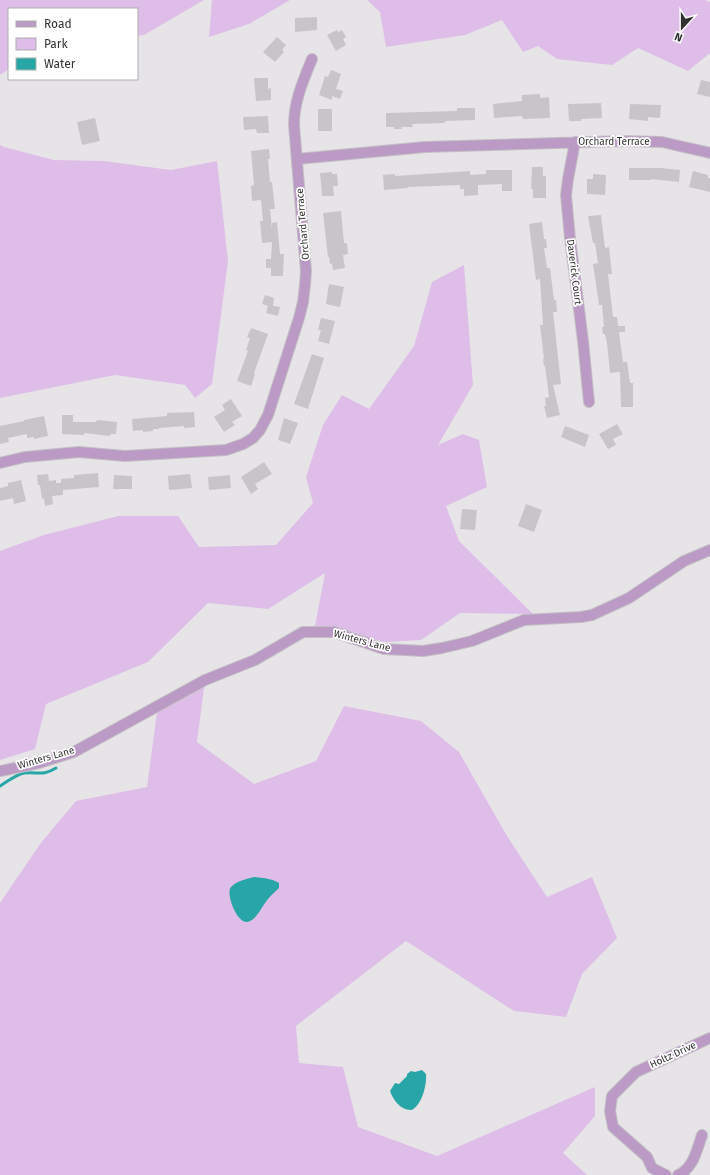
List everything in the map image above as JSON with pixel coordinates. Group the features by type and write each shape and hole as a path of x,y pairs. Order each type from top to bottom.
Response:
{"street":[{"path":"297,159 294,125 295,107 312,59"},
{"name":"Orchard Terrace","path":"0,463 33,456 79,452 125,456 226,450 243,444 253,438 260,430 268,415 303,302 306,271 297,159 425,147 575,142 662,142 710,153"},
{"name":"Daverick Court","path":"575,142 566,195 589,402"},
{"name":"Winters Lane","path":"0,771 39,763 74,752 205,680 255,660 303,632 334,632 384,649 423,651 442,648 472,641 524,620 592,615 628,598 684,561 710,550"},
{"name":"Holtz Drive","path":"666,1175 652,1168 646,1157 613,1127 610,1111 612,1096 636,1072 710,1038"},
{"path":"678,1175 688,1170 702,1135"}],"green space":[{"path":"0,0 204,0 144,35 138,36 138,8 8,8 8,70 0,75"},
{"path":"212,0 290,0 249,24 209,37"},
{"path":"367,0 705,0 710,2 710,53 688,71 638,48 612,65 557,59 538,46 523,52 502,20 465,35 386,47 380,12"},
{"path":"0,145 54,160 104,161 171,170 217,161 228,261 212,384 195,398 185,385 115,375 0,398"},
{"path":"464,265 473,385 438,445 463,434 479,440 487,487 446,506 459,541 533,614 460,613 421,640 385,642 315,626 325,573 268,609 208,603 148,662 46,704 35,749 0,760 0,551 44,535 118,516 178,516 199,547 276,545 313,503 306,477 323,425 342,395 369,409 414,346 432,282"},
{"path":"205,680 197,742 254,784 316,761 344,706 421,721 459,752 507,836 547,897 592,877 617,938 582,974 566,1017 514,1011 406,941 296,1026 299,1063 343,1067 358,1127 437,1156 595,1087 595,1116 563,1153 587,1175 0,1175 0,903 40,844 76,801 147,787 158,705"}],"water":[{"path":"254,877 276,881 279,883 279,888 269,898 253,919 245,922 237,915 234,909 231,902 230,890 236,883"},
{"path":"422,1070 426,1074 426,1078 425,1089 421,1099 412,1110 404,1109 395,1101 390,1091 395,1083 399,1084 411,1071 415,1072"}],"building":[{"path":"317,17 317,30 295,32 295,18"},
{"path":"337,30 338,32 342,30 346,37 343,39 346,45 336,51 327,35"},
{"path":"277,37 286,45 282,50 284,52 275,62 263,52"},
{"path":"331,70 341,74 336,89 343,91 340,99 332,96 332,100 319,95 325,76 328,77"},
{"path":"254,78 268,78 268,89 271,88 271,100 256,101"},
{"path":"701,80 710,82 710,97 697,94"},
{"path":"540,94 540,98 549,97 550,118 523,119 522,116 494,118 493,104 522,101 522,95"},
{"path":"601,103 602,118 569,121 568,104"},
{"path":"630,104 661,105 660,118 648,117 648,121 629,119"},
{"path":"457,108 475,108 475,120 412,124 413,127 401,127 402,129 386,127 386,113 457,111"},
{"path":"318,109 332,109 332,131 318,131"},
{"path":"268,116 269,133 257,133 256,129 244,130 243,117"},
{"path":"95,118 100,141 82,145 77,122"},
{"path":"269,149 270,159 268,159 270,182 272,182 275,209 270,209 272,229 272,223 277,222 280,254 284,254 283,276 271,276 271,268 266,268 266,259 271,259 272,242 262,243 260,221 263,221 261,200 252,201 251,186 254,185 251,151"},
{"path":"532,167 543,167 543,176 546,176 546,198 533,198 533,189 531,189"},
{"path":"629,168 661,168 680,170 679,182 651,179 629,180"},
{"path":"486,170 512,170 512,191 502,191 502,184 478,185 478,195 464,196 464,189 460,189 460,185 407,187 408,188 384,190 383,175 395,174 395,176 470,171 470,175 486,174"},
{"path":"693,171 708,175 708,178 710,178 710,192 689,187"},
{"path":"332,172 332,174 337,174 338,186 333,186 334,196 322,196 320,173"},
{"path":"593,174 606,175 605,195 587,194 587,179 593,179"},
{"path":"341,211 344,243 347,243 348,254 343,255 345,268 333,270 332,264 330,264 328,257 323,213"},
{"path":"601,215 605,248 609,247 612,274 608,274 613,317 617,317 618,326 625,326 625,332 619,332 623,362 627,362 630,383 633,383 633,407 621,407 620,372 610,373 607,343 605,334 603,334 602,327 604,327 602,305 599,305 593,264 598,263 595,243 593,243 588,216"},
{"path":"542,222 544,239 546,239 547,248 544,248 547,268 550,268 554,300 556,300 557,312 553,312 561,384 553,385 560,415 547,418 544,406 546,406 545,398 549,397 543,359 540,325 543,325 540,279 536,280 529,224"},
{"path":"329,284 344,287 340,307 326,304"},
{"path":"265,295 274,298 273,306 280,307 278,316 266,313 268,306 262,304"},
{"path":"321,318 335,321 329,344 318,341 321,330 318,330"},
{"path":"251,328 268,334 251,386 237,381 248,351 246,350 250,338 247,337"},
{"path":"312,354 324,358 308,409 294,404"},
{"path":"231,399 242,416 232,422 235,425 224,432 214,417 225,410 222,405"},
{"path":"194,412 195,427 184,428 184,426 159,428 153,429 153,431 143,432 143,430 133,431 132,419 167,416 167,413"},
{"path":"62,415 73,415 73,422 96,422 97,420 117,422 116,434 110,434 110,436 84,433 84,435 62,434"},
{"path":"44,416 48,436 34,439 34,437 27,438 27,434 8,438 9,442 0,444 0,426"},
{"path":"284,418 298,423 290,444 278,440"},
{"path":"617,424 623,434 613,439 616,445 608,449 599,434"},
{"path":"565,426 589,435 585,447 561,437"},
{"path":"264,462 272,474 255,484 258,489 251,494 241,477"},
{"path":"98,473 99,487 63,490 63,495 52,496 53,504 45,506 44,498 42,499 40,485 38,485 37,475 48,474 49,481 56,480 56,483 61,483 61,479 74,478 74,475"},
{"path":"190,474 192,488 169,490 168,476"},
{"path":"114,475 132,476 132,489 113,489"},
{"path":"230,475 231,488 209,490 208,477"},
{"path":"21,480 26,501 14,504 13,498 0,501 0,488 8,486 8,483"},
{"path":"526,504 542,510 534,532 518,526"},
{"path":"462,509 477,510 475,530 460,529"}],"waterway":[{"path":"0,786 22,773 44,773 56,768"}]}
